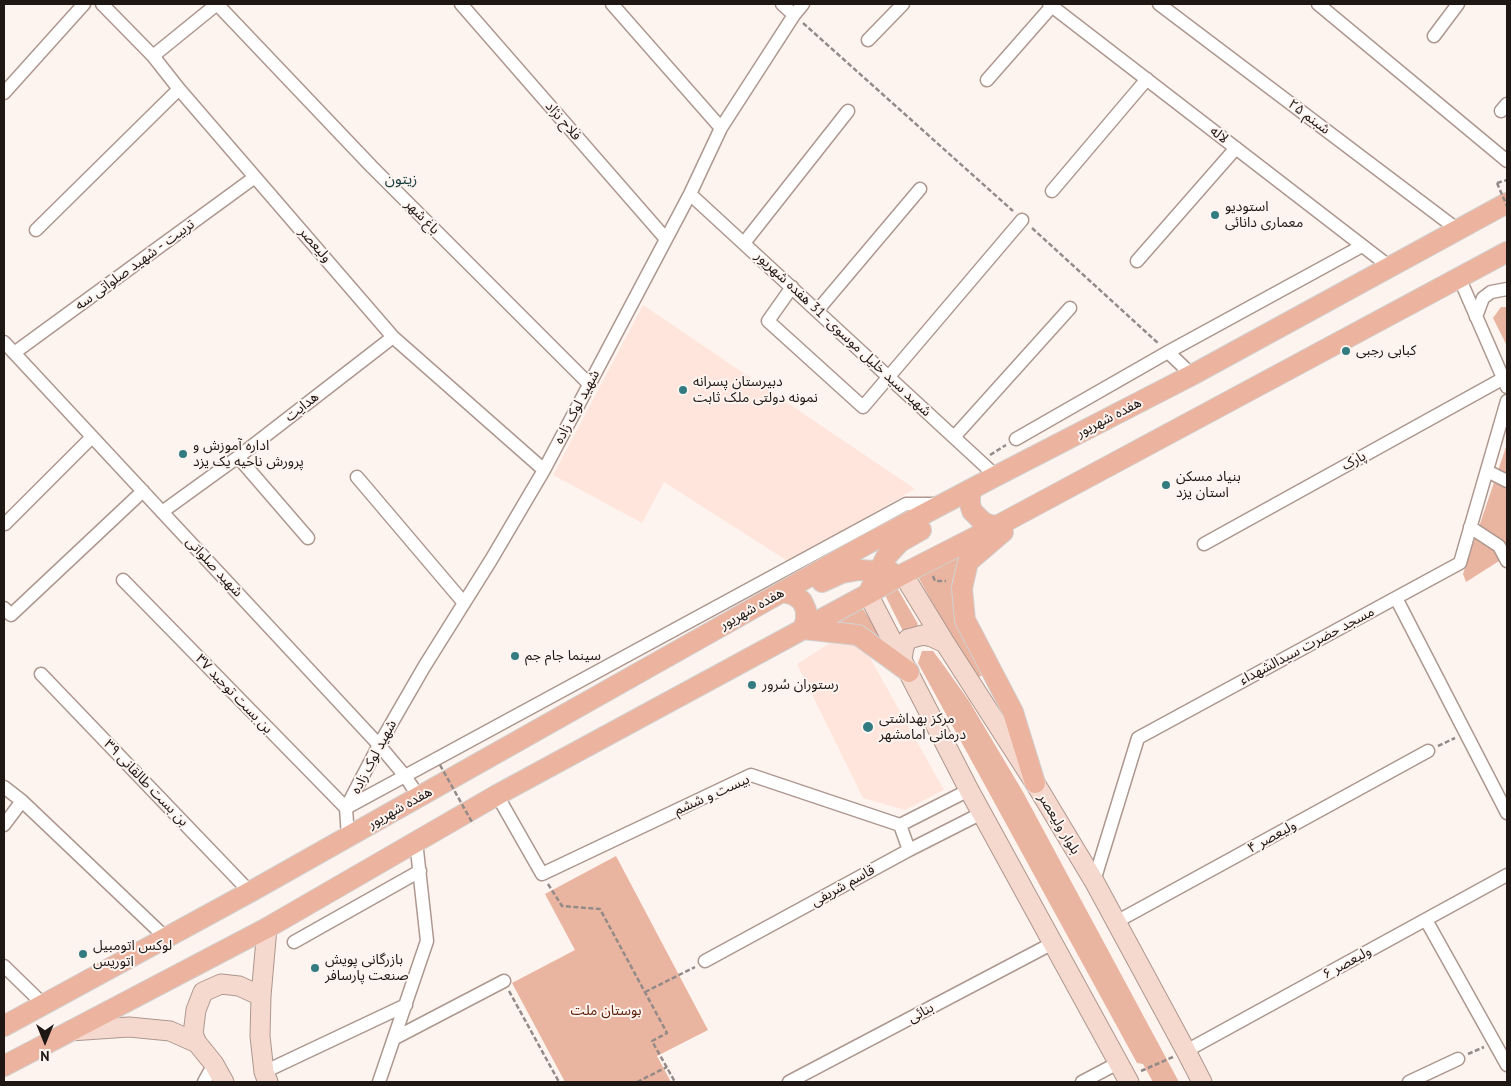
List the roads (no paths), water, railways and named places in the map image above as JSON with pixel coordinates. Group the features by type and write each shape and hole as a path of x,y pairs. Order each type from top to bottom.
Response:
{"main road":[{"name":"هفده شهریور","path":"4,1026 250,892 419,797 736,607 783,592 942,504 1192,376 1507,204"},
{"path":"4,1066 267,928 497,795 903,574 998,526 1032,506 1507,253"},
{"path":"972,489 970,496 972,511 983,522 998,526"},
{"path":"868,594 886,557 900,542 951,513 972,489"},
{"path":"1032,506 968,562 962,588 965,620 1014,712 1035,783"},
{"path":"783,592 807,588 842,573 859,570 879,570 903,574"},
{"name":"بلوار ولیعصر","path":"903,574 1035,783 1094,881 1202,1082"},
{"path":"783,592 794,595 802,602 806,610 806,620 803,629"},
{"path":"868,594 969,790 1124,1074"},
{"path":"803,629 858,635 906,665"},
{"path":"906,665 904,647 908,639 923,635 945,643"},
{"path":"266,1077 260,1036 261,996 267,928"},
{"path":"224,1082 214,1064 197,1044 193,1034 196,1010 203,992 222,984 239,986 261,996"},
{"path":"69,1031 129,1027 170,1031 197,1044"}],"street":[{"path":"4,93 84,4"},
{"name":"ولیعصر","path":"102,4 153,56 179,89 394,337 544,470"},
{"path":"153,56 217,4"},
{"name":"باغ شهر","path":"217,4 372,166 589,384"},
{"name":"فلاح نژاد","path":"461,4 666,239"},
{"path":"612,4 722,128"},
{"path":"782,4 794,15"},
{"name":"شهید لوک زاده","path":"346,808 379,745 424,667 544,470 690,194 722,128 794,15 803,4"},
{"path":"868,40 903,4"},
{"name":"شبنم ۲۵","path":"1159,4 1458,230"},
{"path":"1318,4 1507,161"},
{"path":"1434,36 1458,4"},
{"path":"987,80 1050,5"},
{"name":"لاله","path":"1050,5 1390,267"},
{"path":"1052,191 1147,79"},
{"path":"36,230 179,89"},
{"path":"744,243 848,111"},
{"path":"1137,261 1236,148"},
{"name":"تربیت - شهید صلواتی سه","path":"14,353 255,177"},
{"path":"818,311 920,189"},
{"name":"شهید سید خلیل موسوی- 31 هفده شهریور","path":"690,194 996,476"},
{"path":"792,287 768,321 864,407 1022,220"},
{"path":"1016,439 1168,352 1362,246"},
{"path":"1459,278 1505,383"},
{"path":"1476,317 1483,298 1491,292 1507,289"},
{"path":"954,437 1070,308"},
{"name":"هدایت","path":"162,512 238,457 394,337"},
{"name":"شهید صلواتی","path":"4,342 379,745 405,776 419,797"},
{"path":"1168,352 1192,376"},
{"name":"پارک","path":"1204,544 1505,383"},
{"name":"مسجد حضرت سیدالشهداء","path":"1094,881 1138,738 1460,563 1507,401"},
{"path":"6,524 92,437"},
{"path":"238,457 308,538"},
{"path":"1487,471 1507,482"},
{"path":"357,477 464,603"},
{"path":"4,608 10,615 143,491"},
{"path":"348,837 346,808 736,607 906,504 942,504"},
{"path":"1470,528 1499,546 1507,561"},
{"name":"بن بست توحید ۳۷","path":"122,580 346,808"},
{"path":"1396,598 1507,813"},
{"name":"بن‌ بست طالقانی ۳۹","path":"42,674 250,892"},
{"name":"ولیعصر ۴","path":"1116,922 1428,752"},
{"name":"بیست و ششم","path":"497,795 542,874 752,774 900,826"},
{"path":"4,787 166,938"},
{"path":"909,850 900,826 969,790"},
{"path":"4,825 22,802"},
{"name":"قاسم شریفی","path":"706,961 909,850 982,813"},
{"path":"379,1082 427,941 416,841"},
{"path":"294,942 420,871"},
{"name":"ولیعصر ۶","path":"1186,1050 1507,875"},
{"path":"1426,920 1507,1065"},
{"name":"بنائی","path":"789,1082 1053,943"},
{"path":"4,966 44,1005"},
{"path":"395,1038 504,981"},
{"path":"266,1077 406,1005"},
{"path":"1410,1082 1458,1059"},
{"path":"204,1082 214,1064"},
{"path":"1082,1082 1124,1074"}],"place":[{"name":"استودیو معماری دانائی","path":"1215,215"},
{"name":"کبابی رجبی","path":"1346,351"},
{"name":"دبیرستان پسرانه نمونه دولتی ملک ثابت","path":"683,390"},
{"name":"اداره آموزش و پرورش ناحیه یک یزد","path":"183,454"},
{"name":"بنیاد مسکن استان یزد","path":"1166,485"},
{"name":"سینما جام جم","path":"515,656"},
{"name":"رستوران سُرور","path":"752,685"},
{"name":"مرکز بهداشتی درمانی امامشهر","path":"868,727"},
{"name":"لوکس اتومبیل اتوریس","path":"83,954"},
{"name":"بازرگانی پویش صنعت پارسافر","path":"315,968"}],"district":[{"name":"زیتون","path":"401,180"}],"park label":[{"name":"بوستان ملت","path":"606,1011"}]}
